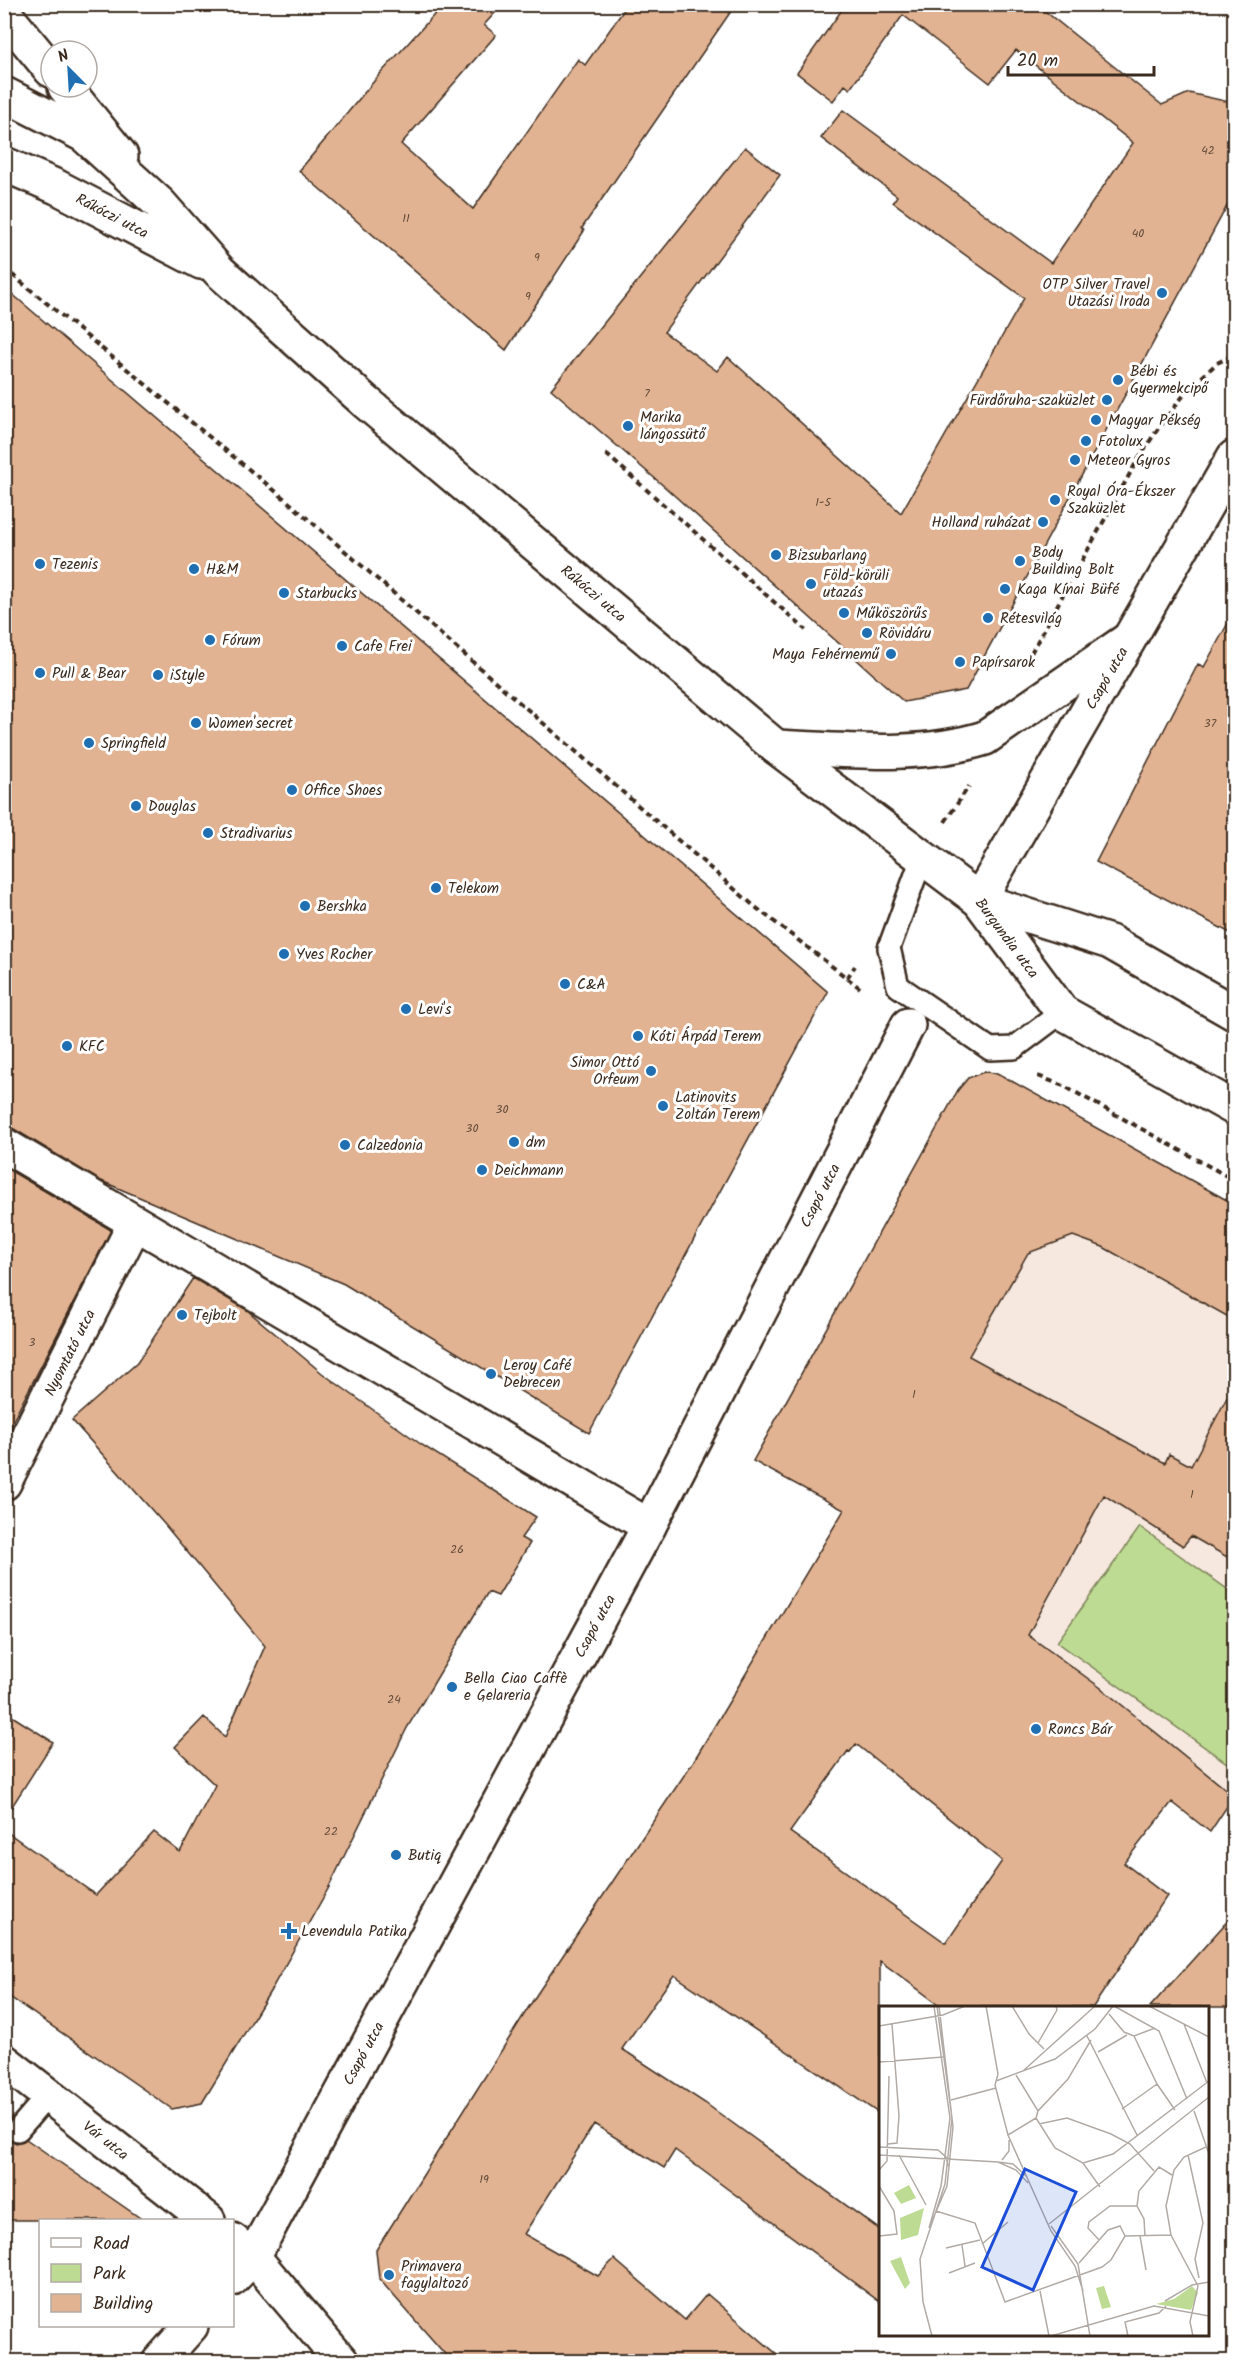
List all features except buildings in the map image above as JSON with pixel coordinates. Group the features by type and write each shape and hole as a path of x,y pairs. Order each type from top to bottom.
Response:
{"street":[{"path":"4,13 39,55"},
{"name":"Rákóczi utca","path":"4,94 84,135 160,204"},
{"name":"Rákóczi utca","path":"75,99 160,204 219,271 367,403 776,747 979,900"},
{"name":"Rákóczi utca","path":"4,164 57,187 219,271"},
{"name":"Csapó utca","path":"979,900 1234,457"},
{"path":"776,747 898,753 965,744 985,738 1132,636"},
{"name":"Burgundia utca","path":"979,900 1062,1012 1234,1108"},
{"name":"Burgundia utca","path":"979,900 1110,942 1234,1013"},
{"name":"Csapó utca","path":"239,2259 649,1526 908,1025"},
{"path":"4,1145 649,1526"},
{"name":"Nyomtató utca","path":"4,1483 135,1222"},
{"name":"Vár utca","path":"4,2061 207,2219"},
{"path":"239,2259 342,2361"},
{"path":"159,2361 189,2327"}],"lane":[{"path":"922,858 889,948 898,986 990,1049 1014,1048 1062,1012"},
{"path":"18,2130 48,2095"}],"path":[{"path":"4,268 285,499 754,906 908,1025"},
{"path":"1029,657 1138,459 1161,424 1188,390 1217,363 1234,355"},
{"path":"606,454 806,630"},
{"path":"1031,1073 1065,1086 1234,1180"}],"shaded area":[{"path":"984,1072 997,1073 1234,1204 1234,1795 1101,1688 1028,1635 844,1510 753,1461 958,1090 968,1078"}],"green space":[{"path":"1140,1527 1234,1594 1234,1768 1057,1642"}],"place":[{"name":"OTP Silver Travel Utazási Iroda","path":"1162,293"},
{"name":"Bébi és Gyermekcipő","path":"1118,380"},
{"name":"Fürdőruha-szaküzlet","path":"1107,400"},
{"name":"Magyar Pékség","path":"1096,420"},
{"name":"Marika lángossütő","path":"628,426"},
{"name":"Fotolux","path":"1086,441"},
{"name":"Meteor Gyros","path":"1075,460"},
{"name":"Royal Óra-Ékszer Szaküzlet","path":"1055,500"},
{"name":"Holland ruházat","path":"1043,522"},
{"name":"Bizsubarlang","path":"776,555"},
{"name":"Body Building Bolt","path":"1020,561"},
{"name":"Tezenis","path":"40,564"},
{"name":"H&M","path":"194,569"},
{"name":"Föld-körüli utazás","path":"811,584"},
{"name":"Kaga Kínai Büfé","path":"1005,589"},
{"name":"Starbucks","path":"284,593"},
{"name":"Műköszörűs","path":"844,613"},
{"name":"Rétesvilág","path":"988,618"},
{"name":"Rövidáru","path":"867,633"},
{"name":"Fórum","path":"210,640"},
{"name":"Cafe Frei","path":"342,646"},
{"name":"Maya Fehérnemű","path":"891,654"},
{"name":"Papírsarok","path":"960,662"},
{"name":"Pull & Bear","path":"40,673"},
{"name":"iStyle","path":"158,675"},
{"name":"Women'secret","path":"196,723"},
{"name":"Springfield","path":"89,743"},
{"name":"Office Shoes","path":"292,790"},
{"name":"Douglas","path":"136,806"},
{"name":"Stradivarius","path":"208,833"},
{"name":"Telekom","path":"436,888"},
{"name":"Bershka","path":"305,906"},
{"name":"Yves Rocher","path":"284,954"},
{"name":"C&A","path":"565,984"},
{"name":"Levi's","path":"406,1009"},
{"name":"Kóti Árpád Terem","path":"638,1036"},
{"name":"KFC","path":"67,1046"},
{"name":"Simor Ottó Orfeum","path":"651,1071"},
{"name":"Latinovits Zoltán Terem","path":"663,1106"},
{"name":"dm","path":"514,1142"},
{"name":"Calzedonia","path":"345,1145"},
{"name":"Deichmann","path":"482,1170"},
{"name":"Tejbolt","path":"182,1315"},
{"name":"Leroy Café Debrecen","path":"491,1374"},
{"name":"Bella Ciao Caffè e Gelareria","path":"452,1687"},
{"name":"Roncs Bár","path":"1036,1729"},
{"name":"Butiq","path":"396,1855"},
{"name":"Levendula Patika","path":"289,1931"},
{"name":"Primavera fagylaltozó","path":"389,2275"}]}
